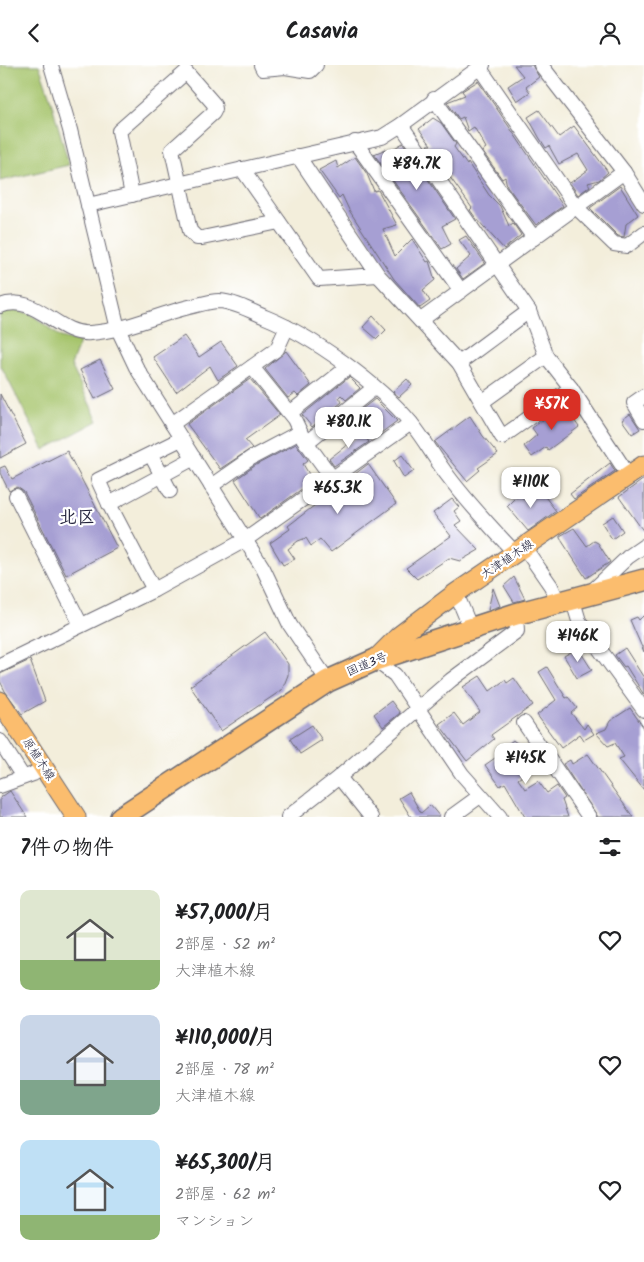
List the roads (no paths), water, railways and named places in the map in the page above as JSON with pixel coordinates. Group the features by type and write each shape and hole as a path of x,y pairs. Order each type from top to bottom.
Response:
{"highway":[{"name":"国道3号","path":"122,817 328,681 375,660 516,615 644,580"}],"main road":[{"name":"大津植木線","path":"375,660 399,637 456,593 637,470"},
{"name":"原植木線","path":"2,707 76,817"}],"street":[{"path":"51,65 70,130 118,329 136,367 263,568 290,625 328,681"},
{"path":"261,65 263,69 285,67 310,71 316,65"},
{"path":"541,65 624,172 644,204"},
{"path":"88,205 382,137 481,66 576,207 614,244 627,245 644,233"},
{"path":"132,195 119,131 186,72 214,104 216,109 172,150 190,231 197,238 279,222"},
{"path":"434,99 534,238"},
{"path":"401,125 529,311 546,356 637,470"},
{"path":"355,143 461,291"},
{"path":"298,156 378,275 459,363 502,437 571,388"},
{"path":"242,169 319,279 378,275"},
{"path":"421,320 499,265 624,172"},
{"path":"0,306 10,302 36,308 62,325 88,334 118,329 171,312 218,301 240,306 314,341 374,388 411,423 449,478 520,550 551,586 574,600 579,621 644,710"},
{"path":"459,363 529,311"},
{"path":"172,424 277,349 287,327"},
{"path":"482,402 546,356"},
{"path":"252,367 290,413 303,437 333,479"},
{"path":"290,413 348,367"},
{"path":"211,485 251,458 303,437 374,388"},
{"path":"644,396 634,403 644,420"},
{"path":"0,665 154,590 245,540 411,423"},
{"path":"154,590 98,480 181,439"},
{"path":"151,455 170,491"},
{"path":"109,504 194,458"},
{"path":"16,496 82,625"},
{"path":"574,600 644,546"},
{"path":"456,593 472,629"},
{"path":"288,817 420,709 451,680 517,631 516,615"},
{"path":"375,660 395,675 420,709 462,774 500,817"},
{"path":"524,723 589,817"},
{"path":"0,741 23,777"},
{"path":"0,786 44,767"},
{"path":"339,777 371,817"},
{"path":"451,817 480,796"}],"district":[{"name":"北区","path":"77,517"}]}
